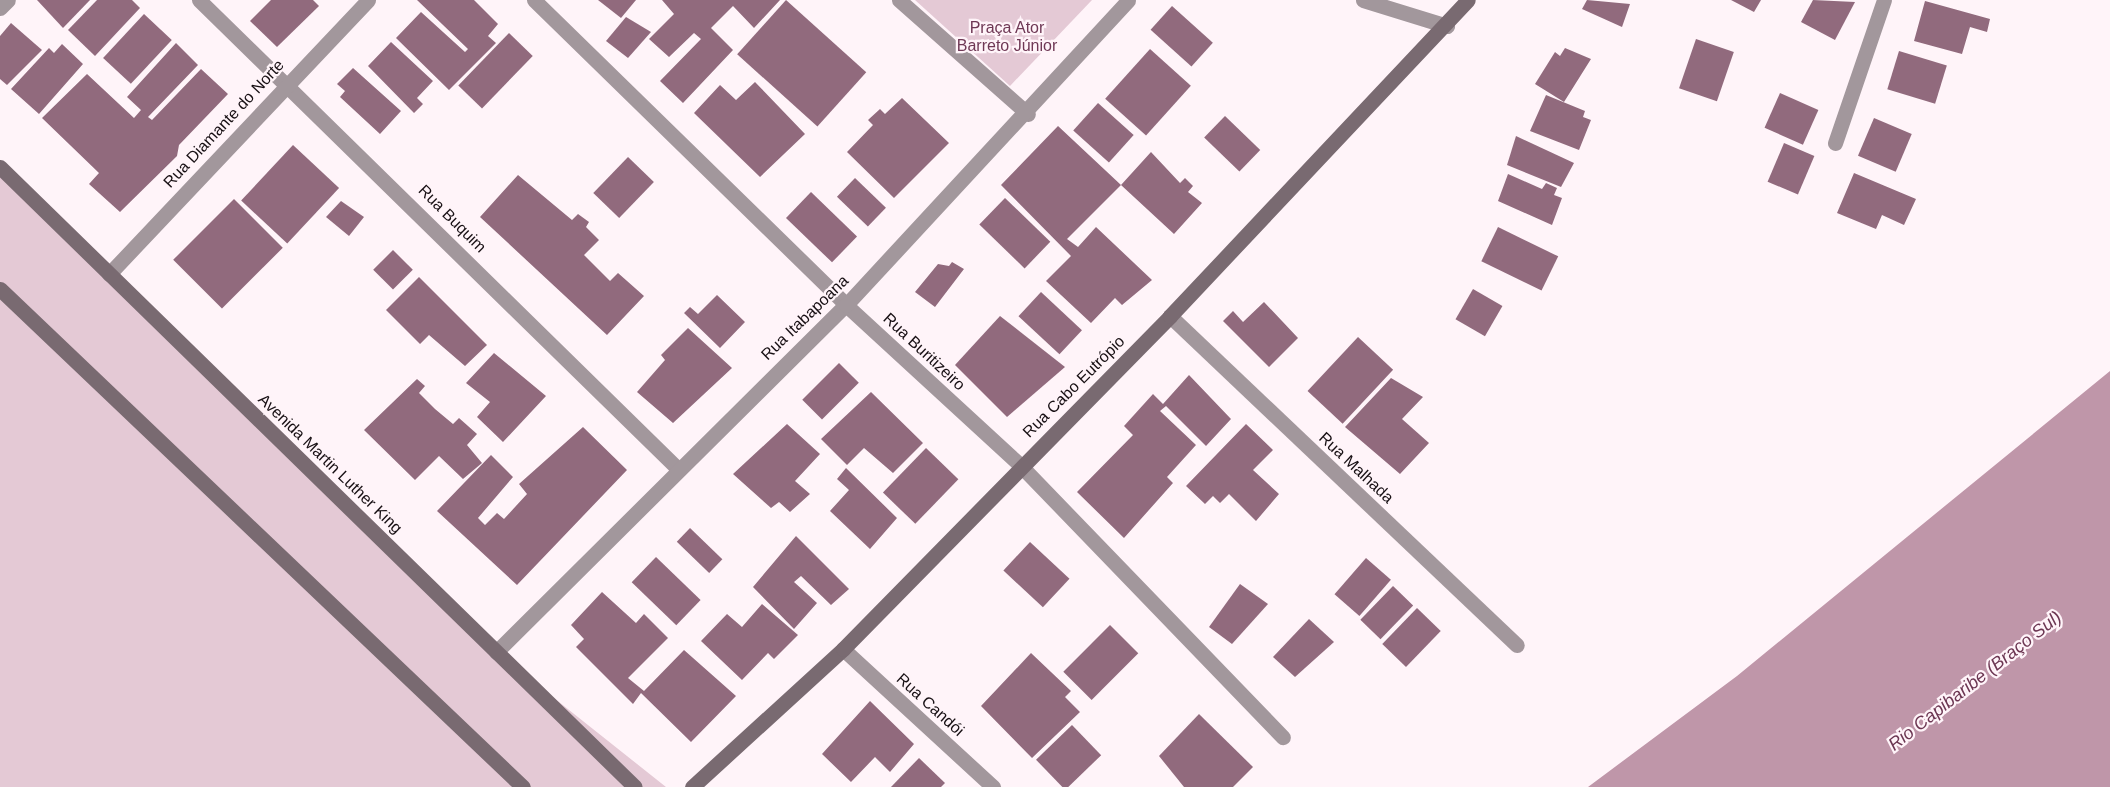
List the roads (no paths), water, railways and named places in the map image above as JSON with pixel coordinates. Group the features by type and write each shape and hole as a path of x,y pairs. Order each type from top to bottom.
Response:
{"street":[{"path":"0,8 8,0"},
{"name":"Rua Buquim","path":"199,0 288,82 677,468"},
{"name":"Rua Diamante do Norte","path":"109,274 288,82 368,0"},
{"name":"Rua Buritizeiro","path":"534,0 846,305 1021,466 1283,737"},
{"path":"899,0 1028,114"},
{"name":"Rua Itabapoana","path":"496,652 677,468 846,305 1028,114 1128,0"},
{"path":"1363,0 1448,26"},
{"name":"Rua Cabo Eutrópio","path":"692,787 843,649 1170,316 1448,26 1468,0"},
{"path":"1835,143 1884,0"},
{"name":"Avenida Martin Luther King","path":"0,167 635,787"},
{"path":"0,289 523,787"},
{"name":"Rua Malhada","path":"1170,316 1517,645"},
{"name":"Rua Candói","path":"843,649 993,787"}],"water":[{"name":"Rio Capibaribe (Braço Sul)","path":"2110,371 2110,787 1588,787 1737,676"}],"park label":[{"name":"Praça Ator Barreto Júnior","path":"1007,37"}]}
